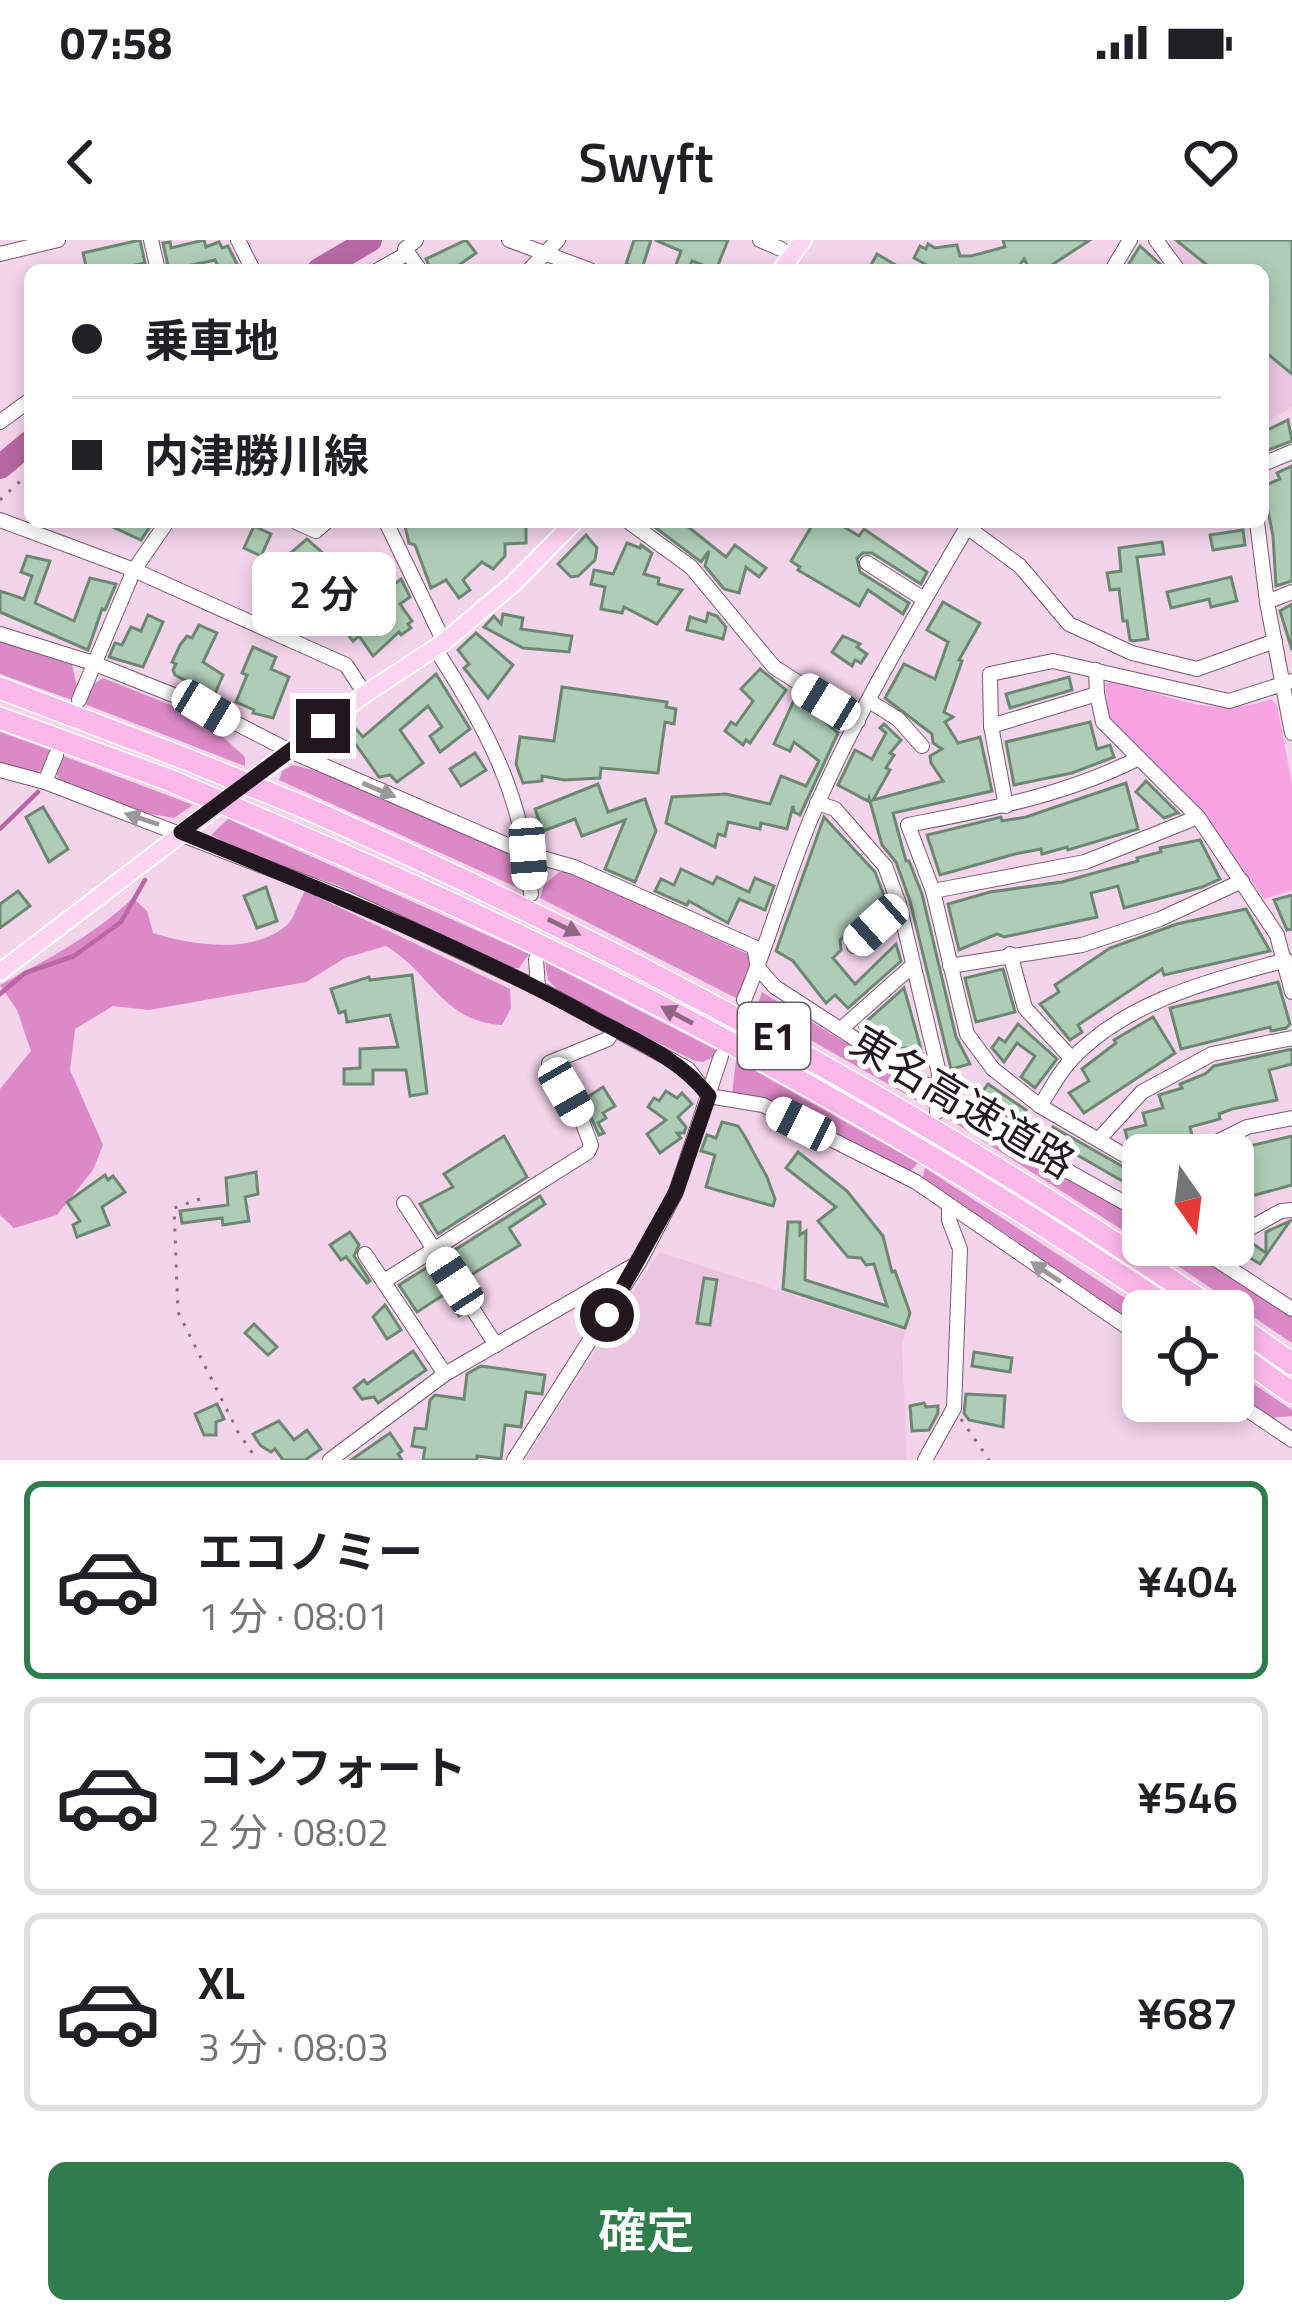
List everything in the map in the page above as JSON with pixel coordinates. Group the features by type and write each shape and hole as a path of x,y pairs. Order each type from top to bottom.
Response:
{"highway":[{"name":"東名高速道路","path":"0,688 306,808 605,947 833,1068 1036,1190 1185,1290"},
{"name":"東名高速道路","path":"0,718 169,780 484,918 720,1037 1005,1201 1142,1290"},
{"path":"1254,1337 1292,1364"},
{"path":"1254,1366 1292,1393"}],"main road":[{"path":"0,972 365,694 440,645 513,584 568,528"}],"street":[{"path":"508,240 574,264"},
{"path":"535,264 558,240"},
{"path":"760,240 781,249"},
{"path":"0,254 52,241"},
{"path":"386,264 412,246"},
{"path":"0,520 134,569 346,665 365,694"},
{"path":"79,700 134,569 163,528"},
{"path":"389,528 440,645 484,725 511,794 528,854 531,894"},
{"path":"637,528 691,567 774,667 858,721"},
{"path":"745,1000 817,803 922,598 966,528"},
{"path":"972,528 1021,566 1069,624 1132,653 1197,669 1275,641"},
{"path":"1258,528 1267,602 1288,683 1292,733"},
{"path":"867,563 922,598"},
{"path":"1267,602 1292,592"},
{"path":"0,634 93,663 206,708 290,751 528,854 574,867 754,947 758,968 775,987 1005,1136 1122,1201"},
{"path":"1006,806 991,726 990,674 1053,661 1229,701 1288,683"},
{"path":"1096,670 1103,722 1198,817 1277,935 1292,992"},
{"path":"991,726 1096,694"},
{"path":"868,701 898,719 922,746"},
{"path":"46,782 56,755"},
{"path":"1122,1152 1040,1106 993,1069 968,1034 933,891 908,825 1088,784 1137,759"},
{"path":"0,770 46,782 348,898 538,988 688,1069 709,1096 763,1105 916,1183 1122,1324"},
{"path":"817,803 836,809 885,866 899,904 939,1073 937,1112"},
{"path":"933,891 1085,862 1198,817"},
{"path":"950,965 1082,945 1160,919 1242,881"},
{"path":"854,946 899,904"},
{"path":"1010,954 1025,1008 1072,1059"},
{"path":"536,959 538,988"},
{"path":"1040,1106 1072,1059 1127,1018 1179,990 1286,960"},
{"path":"841,1029 912,966"},
{"path":"384,1281 588,1152 591,1145 582,1121 549,1063 608,1039 614,1029"},
{"path":"1100,1138 1142,1092 1212,1054 1292,1038"},
{"path":"514,1460 640,1261 676,1192 721,1057"},
{"path":"1233,1134 1292,1118"},
{"path":"916,1183 921,1166"},
{"path":"404,1203 496,1345"},
{"path":"925,1460 954,1408 960,1249 949,1220 949,1205"},
{"path":"1254,1226 1292,1210"},
{"path":"365,1254 445,1374"},
{"path":"330,1460 445,1374 640,1261"},
{"path":"1226,1266 1292,1309"},
{"path":"1254,1414 1291,1438"}],"path":[{"path":"0,500 24,478"},
{"path":"200,1199 173,1208 175,1303 238,1432 257,1460"},
{"path":"954,1408 989,1460"}],"shaded area":[{"path":"1169,240 1292,240 1292,407 1269,420 1269,264 1183,264"},
{"path":"0,642 72,665 77,687 72,700 0,674"},
{"path":"103,678 201,717 245,757 245,766 82,703 90,687"},
{"path":"1116,681 1211,706 1271,699 1277,705 1292,784 1292,890 1264,899 1203,814 1109,719 1105,684"},
{"path":"0,732 53,751 43,770 28,774 0,764"},
{"path":"61,755 193,805 174,818 121,809 63,787 57,775"},
{"path":"293,765 342,777 506,852 522,872 525,891 279,780 282,771"},
{"path":"228,819 529,954 519,968 511,968 335,884 275,865 211,835"},
{"path":"559,872 571,872 750,955 754,964 740,1000 540,898 544,885"},
{"path":"305,891 510,989 511,1008 502,1025 465,1015 386,946 345,958 306,982 149,1010 113,1006 75,1029 70,1070 103,1145 93,1170 57,1215 14,1228 0,1215 0,1089 31,1051 17,1010 0,985 86,935 133,898 147,911 153,933 222,945 273,934 290,922"},
{"path":"545,962 719,1054 695,1061 565,997 548,980"},
{"path":"762,992 931,1094 932,1109 756,1009"},
{"path":"736,1060 918,1163 908,1174 760,1098 732,1095"},
{"path":"949,1109 1122,1206 1122,1230 941,1114"},
{"path":"925,1168 1122,1296 1122,1314 993,1225 929,1188 923,1177"},
{"path":"659,1252 905,1331 907,1460 525,1460"},
{"path":"1178,1266 1218,1266 1292,1315 1292,1343 1254,1317 1254,1290 1214,1290"},
{"path":"1254,1384 1292,1410 1292,1416 1272,1418 1254,1406"}],"building":[{"path":"140,240 145,263 86,264 83,253"},
{"path":"204,240 206,247 219,242 222,248 228,246 237,264 215,260 168,264 163,243 170,242 171,248"},
{"path":"466,240 476,253 460,264 428,264 426,259"},
{"path":"634,240 651,240 644,264 626,264"},
{"path":"655,240 728,240 718,264 676,264 681,251"},
{"path":"1003,240 1090,240 1053,264 1027,264 1024,259 1020,264 925,264 914,258 920,246 926,249 928,244 935,248 957,245 960,256 1005,247"},
{"path":"1176,240 1292,240 1292,374 1269,355 1269,264 1206,264"},
{"path":"1140,246 1160,264 1129,264"},
{"path":"877,254 894,264 871,264"},
{"path":"1288,420 1292,441 1269,450 1269,429"},
{"path":"1292,466 1292,581 1276,586 1269,484 1280,479 1277,473"},
{"path":"115,528 149,528 141,540"},
{"path":"253,528 271,534 261,556 244,548"},
{"path":"405,528 526,528 526,543 505,544 505,556 493,569 482,562 463,580 470,590 459,598 446,580 431,588 415,545 409,543"},
{"path":"656,528 690,528 726,557 735,545 766,568 759,577 746,567 739,593 724,589 705,566 709,551 701,562"},
{"path":"810,528 846,528 859,536 864,529 927,572 921,584 872,553 857,558 860,572 909,603 903,614 868,590 859,606 798,570 791,561"},
{"path":"1243,530 1245,545 1213,550 1210,535"},
{"path":"586,535 597,548 595,560 571,577 558,564"},
{"path":"307,539 325,555 294,580 287,572 271,605 256,598 267,573"},
{"path":"1162,542 1164,554 1137,557 1148,639 1133,641 1123,621 1119,589 1110,590 1107,573 1121,571 1119,548"},
{"path":"627,543 652,553 644,574 659,578 658,584 682,590 657,624 624,607 622,613 601,609 605,587 591,584 594,570 613,574"},
{"path":"27,556 50,561 35,603 74,621 90,578 116,584 88,650 0,612 0,591 24,599 32,576 21,572"},
{"path":"338,573 352,589 334,603 323,588"},
{"path":"1231,577 1237,601 1211,607 1209,599 1171,608 1167,592"},
{"path":"401,579 410,597 400,604 412,621 411,628 399,632 373,656 359,636 353,641 341,626"},
{"path":"943,602 980,623 959,660 944,712 953,717 945,722 958,743 980,737 992,791 893,813 906,861 922,894 956,1037 970,1064 951,1069 896,862 882,845 869,798 838,785 855,750 872,759 886,733 880,728 884,724 901,740 890,753 894,755 886,768 890,770 873,800 943,781 931,763 930,756 942,749 933,743 932,734 885,698 904,664 935,679 948,642 927,630"},
{"path":"1292,604 1292,650 1280,611"},
{"path":"708,613 726,627 723,639 687,630 690,617 706,622"},
{"path":"503,614 523,618 521,629 572,636 569,652 523,648 484,627 494,616 501,624"},
{"path":"148,615 163,622 143,667 109,657 131,627 141,631"},
{"path":"199,625 217,633 203,662 223,675 214,696 173,670 180,645 187,636 192,638"},
{"path":"476,633 513,665 488,698 464,668 469,664 458,650"},
{"path":"843,636 860,644 857,647 867,654 861,663 855,660 852,666 832,652"},
{"path":"253,647 276,657 271,669 289,677 273,718 236,702"},
{"path":"760,669 786,690 750,743 746,740 743,745 725,731 731,722 736,725 753,701 741,689"},
{"path":"436,674 470,729 440,752 430,736 442,727 428,706 400,730 423,763 397,782 390,775 379,777 352,739 344,746 336,737 350,722 363,737"},
{"path":"1069,677 1072,690 1010,708 1006,694"},
{"path":"562,687 667,702 666,707 676,709 674,724 665,722 658,773 601,768 600,778 542,776 542,781 523,783 516,764 520,737 554,741"},
{"path":"796,696 838,733 800,815 793,806 787,829 728,822 725,836 718,834 715,847 666,823 672,797 726,794 770,804 781,776 806,786 819,761 794,742 790,751 774,744"},
{"path":"1090,722 1097,749 1110,745 1114,757 1072,773 1014,785 1006,742"},
{"path":"475,753 486,770 461,786 450,769"},
{"path":"1146,781 1178,813 1164,818 1136,792"},
{"path":"1126,783 1138,829 1068,850 1015,854 940,875 927,835 1001,817 1002,821 1026,817"},
{"path":"598,784 608,812 645,799 656,831 635,882 605,869 625,820 582,836 575,819 543,831 535,809"},
{"path":"43,807 68,849 49,862 26,817"},
{"path":"824,817 875,872 886,901 840,940 841,950 833,958 855,984 896,944 901,961 848,1008 835,995 826,1003 793,961 776,951"},
{"path":"1200,840 1220,879 1124,908 1118,886 1091,893 1097,917 1004,937 997,934 959,950 948,904 990,892 1062,882 1138,861 1161,852 1160,848"},
{"path":"681,869 713,884 717,877 749,892 755,878 774,886 765,910 739,899 728,923 689,901 687,905 655,891 661,879 674,885"},
{"path":"266,887 277,921 257,928 244,896"},
{"path":"18,891 30,906 0,928 0,904"},
{"path":"1292,895 1292,929 1287,930 1274,900"},
{"path":"1246,909 1270,951 1164,975 1162,969 1078,1025 1082,1032 1070,1040 1040,1004 1059,992 1055,985 1110,948 1177,924"},
{"path":"1003,969 1015,1012 976,1022 965,978"},
{"path":"412,975 427,1093 410,1096 406,1070 373,1070 373,1084 344,1084 344,1069 360,1068 360,1049 398,1047 390,1015 347,1022 331,989 369,977"},
{"path":"1278,982 1290,1024 1286,1028 1271,1031 1270,1027 1181,1049 1170,1008"},
{"path":"904,988 923,1056 908,1059 906,1048 899,1049 892,1041 887,1045 860,1027"},
{"path":"1153,1017 1175,1053 1084,1113 1069,1093 1089,1081 1082,1069 1114,1040"},
{"path":"1018,1024 1057,1059 1035,1088 1021,1077 1035,1056 1017,1043 1004,1062 992,1048 999,1038 1005,1042"},
{"path":"1292,1049 1292,1064 1269,1070 1277,1100 1219,1114 1220,1119 1190,1127 1192,1134 1126,1134 1125,1130 1146,1125 1143,1113 1163,1108 1159,1095 1182,1088 1180,1084 1214,1066"},
{"path":"988,1084 1026,1110 1017,1123 979,1097"},
{"path":"603,1087 615,1106 603,1113 606,1118 598,1123 604,1133 599,1135 583,1100"},
{"path":"666,1091 677,1098 682,1093 692,1104 678,1117 686,1127 684,1133 677,1133 681,1138 660,1153 647,1134 666,1120 648,1107"},
{"path":"722,1122 738,1126 744,1135 767,1177 773,1206 706,1187 715,1155 701,1151 707,1135 716,1138"},
{"path":"1053,1127 1122,1166 1122,1181 1046,1137"},
{"path":"504,1136 527,1177 438,1234 420,1204 453,1187 444,1174"},
{"path":"1292,1136 1292,1185 1254,1195 1254,1145"},
{"path":"798,1152 847,1191 883,1236 910,1313 905,1328 783,1289 788,1222 800,1222 800,1235 806,1231 805,1280 887,1306 874,1264 848,1257 818,1221 836,1207 786,1168"},
{"path":"256,1172 258,1194 245,1197 249,1221 223,1225 222,1218 182,1223 180,1211 228,1205 226,1178"},
{"path":"105,1175 108,1180 113,1176 125,1192 102,1207 109,1225 77,1237 73,1225 80,1221 67,1202"},
{"path":"540,1196 545,1204 509,1228 520,1245 466,1278 450,1253"},
{"path":"1290,1221 1260,1264 1254,1260 1254,1245 1266,1253 1266,1232"},
{"path":"350,1232 359,1245 354,1256 367,1283 330,1245"},
{"path":"431,1265 459,1316 445,1294 417,1312 399,1285"},
{"path":"704,1278 717,1280 710,1325 697,1323"},
{"path":"385,1305 401,1330 387,1339 373,1317"},
{"path":"254,1324 277,1347 268,1355 245,1333"},
{"path":"413,1351 426,1370 378,1403 374,1397 362,1399 354,1388"},
{"path":"974,1352 1012,1358 1010,1372 972,1366"},
{"path":"481,1366 545,1375 542,1394 526,1392 521,1427 505,1425 501,1459 423,1460 425,1448 412,1446 415,1428 426,1429 430,1400 435,1395 464,1399 467,1374"},
{"path":"966,1394 1005,1396 1003,1427 969,1420 964,1413"},
{"path":"217,1404 224,1419 216,1422 216,1435 204,1435 195,1414"},
{"path":"910,1406 938,1406 938,1413 929,1430 912,1431"},
{"path":"279,1421 294,1440 307,1430 321,1449 305,1460 283,1460 275,1449 271,1452 261,1446 253,1434"},
{"path":"390,1433 402,1451 398,1454 402,1460 351,1460"}],"waterway":[{"path":"329,264 370,240"},
{"path":"0,467 24,447"},
{"path":"0,829 38,792"},
{"path":"0,994 25,973 74,956 121,922 145,880"}],"route":[{"path":"323,726 181,832 348,898 538,988 688,1069 709,1096 676,1192 607,1315"}]}
